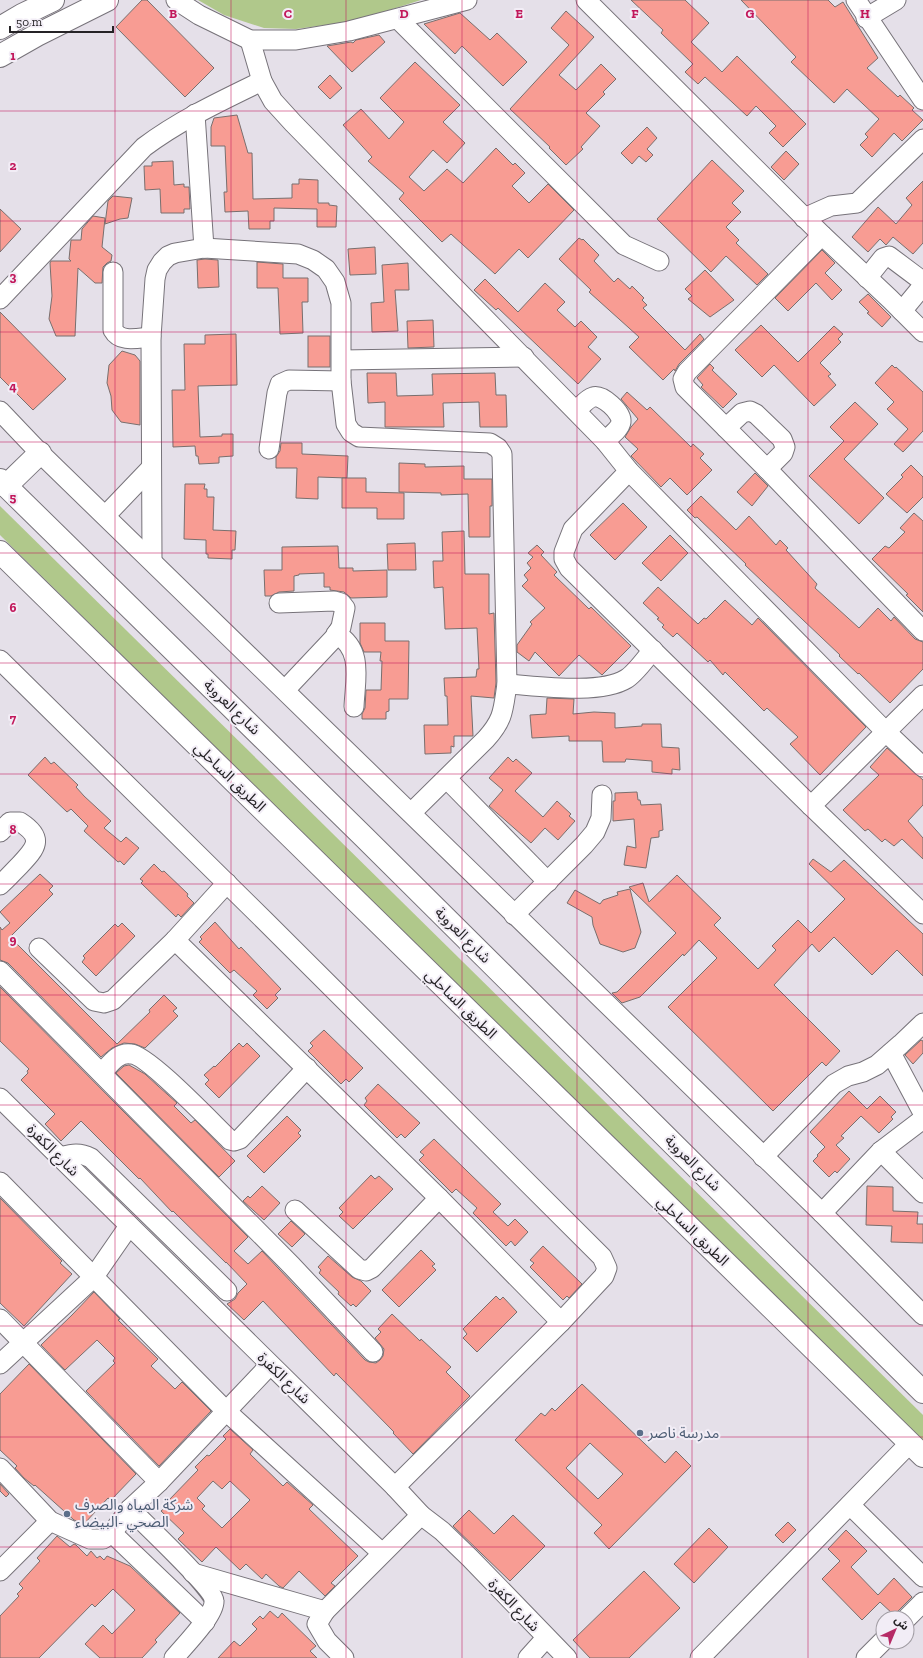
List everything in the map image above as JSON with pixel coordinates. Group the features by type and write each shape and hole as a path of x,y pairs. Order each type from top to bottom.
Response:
{"main road":[{"path":"0,28 22,15 53,0"},
{"path":"0,56 37,35 107,0"},
{"path":"3,483 40,453"},
{"name":"شارع العروبة","path":"3,483 364,837 923,1392"},
{"name":"الطريق الساحلي","path":"0,552 917,1449"}],"street":[{"path":"176,0 199,15 250,40 296,40 349,32 467,0"},
{"path":"586,0 804,218 923,332"},
{"path":"856,0 866,18 923,100"},
{"path":"866,18 896,0"},
{"path":"398,19 624,245 658,261"},
{"path":"250,40 262,81 273,101 293,123 524,357 605,441 629,471 923,768"},
{"path":"0,299 144,146 166,130 195,114 262,81"},
{"path":"195,114 204,248"},
{"path":"804,218 831,206 857,202 923,139"},
{"path":"822,235 687,372 683,379 685,387 767,469 923,631"},
{"path":"152,561 150,469 151,337 155,279 162,262 168,256 175,253 204,248 298,254 312,260 326,269 335,282 341,303 341,381 346,424 351,432 359,437 490,443 498,448 502,454 507,684 502,717 496,728 411,814"},
{"path":"867,278 883,258 889,256 921,280 921,288 902,311"},
{"path":"114,272 113,330 116,335 121,338 151,337"},
{"path":"342,360 524,357"},
{"path":"268,449 280,384 289,380 341,381"},
{"path":"576,411 590,398 596,396 603,398 618,413 620,419 619,426 605,441"},
{"path":"0,411 40,453 106,515 822,1213 923,1315"},
{"path":"726,428 742,413 750,411 756,414 782,439 785,447 783,453 767,469"},
{"path":"106,515 150,469"},
{"path":"629,471 573,529 564,552 564,559 569,568 923,914"},
{"path":"279,603 334,600 341,603 345,608 341,627 326,648 285,690"},
{"path":"336,634 348,643 356,657 354,707"},
{"path":"507,684 585,688 610,685 627,679 653,650"},
{"path":"0,660 227,883 602,1257 607,1268 604,1276 561,1322 395,1487"},
{"path":"811,806 923,695"},
{"path":"447,779 548,882"},
{"path":"514,914 548,882 596,832 601,818 602,795"},
{"path":"0,832 10,822 17,821 23,824 32,833 36,840 35,848 32,852 0,885"},
{"path":"39,948 94,1001 104,1003 113,1000 175,940 227,883"},
{"path":"175,940 439,1198 561,1322"},
{"path":"0,971 292,1266 373,1352"},
{"path":"763,1157 834,1084 848,1076 863,1072 877,1065 923,1022"},
{"path":"891,1053 923,1113"},
{"path":"102,1073 114,1059 122,1055 131,1054 140,1057 171,1083 230,1140 234,1141 240,1139 307,1068"},
{"name":"شارع الكفرة","path":"2,1106 60,1157 395,1487 421,1515 470,1558 567,1658"},
{"path":"822,1213 881,1151 923,1119"},
{"path":"881,1151 923,1192"},
{"path":"60,1157 75,1153 83,1154 91,1158 227,1291"},
{"path":"0,1182 93,1278 226,1411 382,1553"},
{"path":"295,1210 359,1269 366,1271 372,1268 439,1198"},
{"path":"0,1364 93,1278 129,1226"},
{"path":"0,1319 159,1482"},
{"path":"0,1468 50,1521 90,1539 103,1540 112,1533 130,1509 159,1482 270,1365"},
{"path":"700,1658 850,1505 917,1449"},
{"path":"850,1505 923,1577"},
{"path":"130,1509 212,1594 214,1601 213,1607 205,1622 174,1658"},
{"path":"344,1658 327,1641 316,1624 325,1611 421,1515"},
{"path":"0,1571 50,1521"},
{"path":"112,1533 205,1622"},
{"path":"193,1573 325,1611"},
{"path":"915,1610 923,1602"},
{"path":"528,1658 546,1638"},
{"path":"866,1658 875,1649"}],"green space":[{"path":"198,0 421,0 355,21 296,29 264,28 224,15"},
{"path":"0,506 923,1415 923,1443 567,1095 0,535"}],"building":[{"path":"142,0 147,0 214,68 185,97 116,27"},
{"path":"631,0 685,0 709,23 691,42 722,72 737,56 806,124 783,147 769,133 776,126 756,106 747,116 705,77 698,84 685,72 693,64 661,33 663,30"},
{"path":"741,0 828,0 835,7 843,2 878,58 867,68 898,97 900,95 914,108 912,110 923,120 902,141 894,133 872,157 860,145 868,137 865,134 879,119 847,89 834,103 791,62 796,57"},
{"path":"566,11 594,37 559,75 576,90 601,64 616,79 603,92 605,94 586,113 600,126 581,147 583,149 566,165 549,148 550,147 510,109 569,45 551,28"},
{"path":"460,13 490,40 497,33 527,62 503,86 462,46 455,54 424,24"},
{"path":"379,35 385,42 352,72 327,46 351,42 353,43 356,40"},
{"path":"415,62 460,105 443,122 465,143 447,163 433,150 409,177 424,191 447,169 463,183 496,148 513,165 515,163 525,173 512,186 529,203 548,184 574,210 528,258 519,249 495,274 451,234 442,242 399,199 404,193 368,161 372,157 343,125 361,109 389,139 404,122 380,98"},
{"path":"330,75 342,88 330,99 318,87"},
{"path":"237,115 248,153 252,153 253,199 292,198 292,184 299,184 299,179 318,180 318,203 329,203 329,205 337,206 336,227 317,227 317,209 274,208 274,221 270,221 270,229 249,229 248,211 225,212 224,192 227,192 225,146 211,146 211,127 214,118"},
{"path":"647,127 657,138 647,149 653,155 646,162 639,156 632,164 621,153"},
{"path":"786,151 799,164 784,180 771,167"},
{"path":"712,160 744,191 732,203 741,212 726,227 739,240 736,243 768,274 757,285 726,256 711,272 657,219"},
{"path":"173,161 174,185 184,184 184,187 189,187 190,209 184,209 184,213 161,213 160,189 145,190 144,166 152,166 152,162"},
{"path":"923,181 923,243 913,254 893,237 886,245 880,239 868,252 852,237 878,207 896,224 912,205 906,198"},
{"path":"113,196 132,198 128,218 105,224 108,201"},
{"path":"0,209 21,229 0,252"},
{"path":"93,216 105,218 102,247 112,255 111,261 103,267 102,283 95,283 78,268 75,336 56,336 49,319 52,296 50,263 51,261 71,261 69,259 71,240 81,240 82,229"},
{"path":"579,238 582,240 583,239 599,255 594,261 614,282 618,278 630,289 632,286 644,298 642,300 647,305 643,308 685,350 700,334 704,339 679,364 675,371 674,369 663,380 629,347 639,337 589,292 591,290 559,259"},
{"path":"375,247 376,274 350,275 348,249"},
{"path":"822,250 835,263 825,273 842,290 832,300 816,283 788,311 775,298"},
{"path":"197,260 218,260 219,287 198,288"},
{"path":"257,262 283,264 283,278 308,278 308,302 302,302 303,333 280,334 278,288 257,288"},
{"path":"408,263 409,290 395,290 398,331 372,332 371,303 384,302 382,265"},
{"path":"705,270 734,300 710,317 688,299 692,296 685,289"},
{"path":"485,279 518,312 545,283 565,302 557,310 575,327 581,321 597,337 588,347 601,359 578,384 498,308 496,310 474,290"},
{"path":"868,294 891,317 882,327 867,313 869,312 859,302"},
{"path":"0,312 66,379 33,410 0,377"},
{"path":"433,320 434,347 408,348 407,321"},
{"path":"761,325 798,362 834,326 843,334 838,339 841,342 820,363 831,374 828,376 836,385 814,406 774,365 762,377 735,350"},
{"path":"236,334 237,385 198,386 200,437 233,434 233,456 219,457 219,463 199,464 195,446 173,447 172,390 185,390 184,344 205,344 205,335"},
{"path":"308,336 330,336 330,367 308,367"},
{"path":"122,351 135,355 140,361 140,425 121,422 112,410 111,396 107,383 109,365"},
{"path":"710,364 714,368 712,370 737,394 723,408 701,387 703,385 697,378"},
{"path":"892,365 923,392 923,431 903,452 894,444 908,429 887,409 894,402 875,383"},
{"path":"367,373 396,373 397,396 433,395 432,374 495,373 496,395 506,395 507,427 480,427 479,402 443,403 444,427 385,427 385,402 368,403"},
{"path":"627,392 647,410 650,407 691,447 693,444 704,454 700,458 712,470 687,495 670,478 661,487 631,456 638,449 625,437 638,419 621,399"},
{"path":"855,402 878,424 844,459 884,498 859,524 809,476 844,441 830,427"},
{"path":"281,443 302,443 302,454 348,456 347,478 318,477 318,499 296,498 297,468 276,468 276,457 280,451"},
{"path":"399,463 425,464 425,467 464,466 464,479 492,479 490,537 469,537 468,494 441,495 441,493 399,492"},
{"path":"911,465 923,477 923,497 907,513 886,494 903,477 901,475"},
{"path":"755,473 768,486 752,506 737,492"},
{"path":"342,478 366,478 366,492 404,493 404,519 377,519 377,508 342,508"},
{"path":"185,484 205,484 204,489 207,489 207,497 214,497 213,530 236,531 235,550 232,550 232,559 208,558 208,554 206,554 206,540 184,539"},
{"path":"701,496 736,530 749,516 776,545 780,540 788,548 786,550 817,584 815,588 859,628 878,608 891,621 894,617 915,639 923,642 923,669 890,703 839,656 840,655 745,565 746,564 697,517 695,518 687,510"},
{"path":"623,503 647,527 615,560 590,535"},
{"path":"914,513 923,521 923,612 906,595 908,594 872,559 885,546 889,548 905,532 900,528"},
{"path":"464,531 465,574 489,574 489,614 494,613 496,683 494,698 471,696 473,736 454,736 454,747 451,746 451,753 425,754 424,725 448,725 447,696 445,696 444,678 476,677 477,669 479,669 477,628 445,629 443,587 434,588 433,561 443,561 442,532"},
{"path":"670,535 688,553 661,581 642,563"},
{"path":"415,543 416,570 388,570 387,544"},
{"path":"537,545 544,552 541,555 557,572 554,575 589,609 591,607 631,646 602,675 579,655 559,676 535,652 529,661 517,652 517,645 532,624 530,622 545,608 522,586 528,580 524,575 531,568 527,563 533,557 528,553"},
{"path":"338,546 339,568 353,568 353,571 387,570 387,597 351,598 344,592 330,590 330,587 324,587 324,573 299,574 294,576 294,591 279,592 271,596 265,596 264,570 282,570 282,547"},
{"path":"658,587 698,624 704,618 706,619 725,600 752,625 758,618 866,727 820,775 790,744 798,737 767,708 764,711 725,672 723,675 710,660 708,662 677,633 673,637 662,627 664,625 657,619 659,618 643,603"},
{"path":"360,623 385,623 385,641 409,641 408,699 389,699 389,711 386,712 386,719 362,719 362,714 365,708 366,690 381,690 382,661 380,661 381,652 364,652 360,643"},
{"path":"547,698 574,699 573,714 594,712 615,713 615,728 642,726 642,724 661,724 662,747 679,748 680,770 672,769 672,774 652,772 652,761 626,759 625,762 603,762 602,741 569,741 569,736 532,738 530,715 546,714"},
{"path":"887,748 923,780 923,805 908,821 923,838 923,859 902,839 894,846 885,839 882,842 868,829 865,831 843,810 879,775 870,767"},
{"path":"45,757 51,764 54,762 78,785 76,787 84,796 111,821 104,828 121,842 126,837 139,848 124,865 120,861 118,862 84,831 88,826 71,809 67,812 28,775"},
{"path":"508,757 513,762 516,759 532,773 515,791 543,817 557,801 571,814 569,816 575,821 558,840 545,828 531,843 489,806 503,790 489,778"},
{"path":"637,792 638,800 640,800 641,805 661,804 663,830 659,831 659,837 651,838 646,868 624,865 627,846 636,848 634,819 613,821 613,801 615,801 615,793"},
{"path":"813,859 831,872 844,860 923,934 923,976 897,950 872,975 834,937 819,952 812,944 774,985 840,1051 826,1066 822,1062 773,1111 668,1007 717,958 699,940 640,997 622,1003 612,993 617,992 676,933 629,887 643,883 649,902 677,875 721,918 714,925 758,969 776,950 772,946 798,920 811,933 845,899 809,864"},
{"path":"154,864 162,872 164,871 188,894 187,896 194,903 181,917 178,914 176,917 141,883 143,881 140,879"},
{"path":"40,874 53,886 49,890 53,894 10,937 117,1044 150,1012 149,1010 164,995 177,1008 173,1011 178,1016 145,1048 135,1044 124,1043 112,1048 101,1057 8,963 0,960 0,927 2,930 10,923 0,912"},
{"path":"630,889 641,932 635,948 623,952 600,944 593,925 592,917 567,903 575,890 600,904 603,900 618,895 617,892"},
{"path":"215,922 239,949 241,947 281,989 275,995 278,998 267,1009 253,995 257,991 234,970 230,973 199,942 202,939 200,937"},
{"path":"122,923 135,936 96,976 82,962 85,958 83,956 115,924 118,927"},
{"path":"0,987 248,1237 234,1251 248,1264 262,1251 365,1360 376,1363 383,1356 384,1349 375,1338 381,1332 378,1329 392,1314 420,1341 421,1339 451,1367 446,1372 470,1396 413,1454 393,1433 394,1432 336,1373 334,1376 263,1301 244,1320 227,1304 235,1299 238,1293 247,1284 81,1121 61,1141 45,1124 55,1114 21,1080 28,1073 27,1071 29,1069 0,1041"},
{"path":"324,1030 363,1068 349,1082 346,1079 341,1084 308,1051 313,1046 310,1043"},
{"path":"921,1040 923,1041 923,1053 913,1064 905,1055"},
{"path":"239,1043 243,1047 247,1043 260,1056 219,1098 205,1084 209,1080 204,1075 214,1066 215,1067"},
{"path":"129,1065 145,1074 177,1103 174,1106 191,1123 195,1120 235,1161 219,1177 116,1073 124,1066"},
{"path":"378,1084 420,1123 405,1138 401,1134 397,1138 364,1105 367,1101 365,1098"},
{"path":"849,1091 867,1109 880,1096 896,1112 891,1117 893,1119 879,1133 861,1116 841,1136 844,1138 836,1145 850,1159 837,1173 835,1171 829,1177 813,1161 825,1147 810,1132"},
{"path":"287,1116 301,1130 298,1133 301,1136 264,1173 247,1156"},
{"path":"434,1139 501,1204 493,1212 508,1226 515,1219 528,1232 515,1246 511,1241 506,1246 473,1213 477,1208 456,1189 452,1193 419,1160 424,1155 420,1152"},
{"path":"371,1175 375,1179 379,1176 393,1189 353,1229 339,1216 343,1212 339,1208"},
{"path":"262,1186 280,1203 264,1220 243,1201 248,1196 250,1198"},
{"path":"867,1186 893,1187 893,1211 918,1212 917,1224 923,1224 923,1243 891,1242 892,1226 866,1225"},
{"path":"0,1198 62,1261 60,1263 72,1274 24,1326 0,1303"},
{"path":"291,1221 305,1234 292,1247 278,1234"},
{"path":"543,1246 582,1284 569,1298 567,1296 563,1300 530,1267 534,1263 530,1260"},
{"path":"421,1250 435,1264 432,1266 436,1270 399,1307 382,1290"},
{"path":"328,1256 352,1277 361,1281 371,1291 356,1307 353,1304 351,1306 319,1273 321,1270 318,1267"},
{"path":"94,1292 120,1319 118,1320 158,1359 151,1366 175,1389 182,1382 211,1411 159,1466 86,1391 115,1363 113,1361 115,1358 97,1340 65,1370 41,1345"},
{"path":"496,1296 500,1300 503,1297 517,1312 477,1352 463,1338 467,1334 463,1329"},
{"path":"29,1364 136,1474 111,1500 108,1498 84,1524 74,1520 35,1485 34,1486 24,1478 15,1468 17,1466 0,1450 0,1394"},
{"path":"582,1384 665,1463 676,1451 691,1466 609,1549 594,1533 602,1525 515,1440 541,1413 545,1416 552,1408 555,1411","holes":["590,1443 623,1474 598,1499 566,1468"]},
{"path":"230,1429 253,1450 250,1454 283,1486 287,1482 313,1505 309,1509 358,1556 331,1583 335,1586 325,1596 299,1571 283,1588 266,1574 262,1579 246,1564 240,1570 216,1547 202,1562 178,1539 184,1533 161,1511 170,1503 168,1501 198,1470 195,1467 207,1455 209,1456 226,1439 223,1436","holes":["213,1481 222,1489 230,1481 250,1500 222,1528 202,1509 205,1506 197,1498"]},
{"path":"0,1484 9,1494 6,1497 0,1491"},
{"path":"469,1510 494,1534 513,1515 545,1546 510,1581 453,1526"},
{"path":"788,1522 796,1530 783,1543 775,1535"},
{"path":"709,1528 728,1547 694,1583 674,1564"},
{"path":"846,1530 867,1551 851,1567 878,1595 894,1578 912,1597 899,1610 889,1610 880,1602 862,1620 822,1579 840,1561 828,1549"},
{"path":"57,1536 70,1547 74,1544 76,1545 87,1556 91,1551 97,1558 100,1556 104,1560 107,1556 130,1566 180,1613 155,1640 157,1642 142,1658 100,1658 85,1644 103,1625 112,1634 135,1610 113,1589 95,1607 92,1604 39,1658 0,1658 0,1616 19,1596 17,1594 23,1588 19,1584 40,1561 37,1558"},
{"path":"644,1571 680,1608 629,1658 590,1658 573,1640"},
{"path":"270,1611 278,1618 282,1613 316,1646 310,1651 317,1658 218,1658 234,1641 240,1646 257,1629 252,1624 260,1616 263,1619"}],"place":[{"name":"مدرسة ناصر","path":"640,1433"},
{"name":"شركة المياه والصرف الصحي -البيضاء","path":"67,1514"}]}
